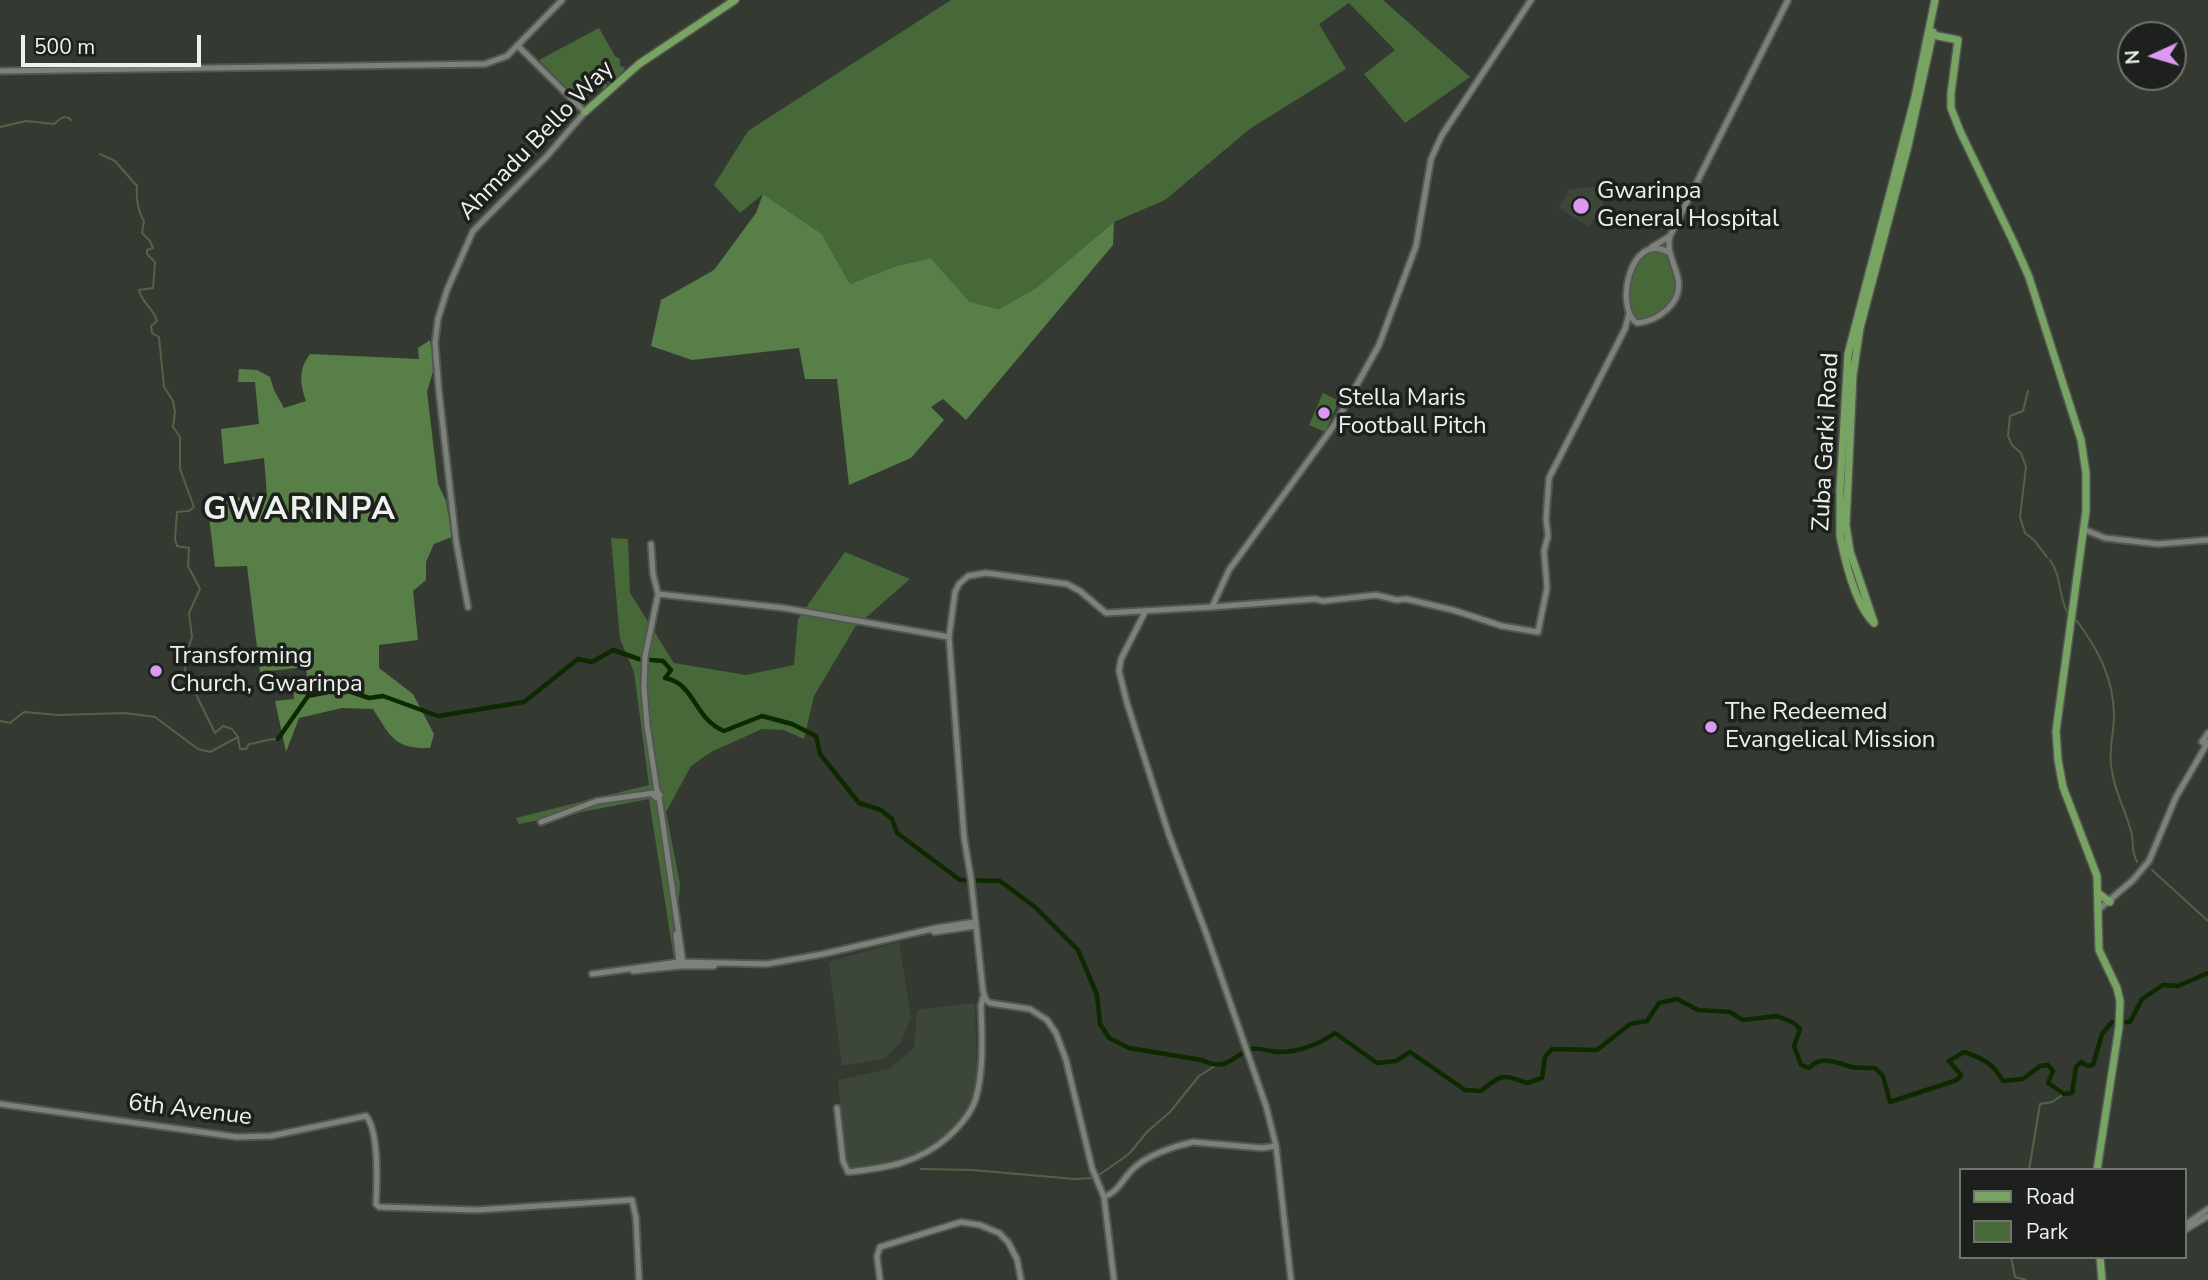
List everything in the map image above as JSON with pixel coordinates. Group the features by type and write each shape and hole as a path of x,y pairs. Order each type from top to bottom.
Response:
{"main road":[{"name":"Ahmadu Bello Way","path":"585,112 639,64 735,0"},
{"name":"Zuba Garki Road","path":"1937,0 1933,35 1908,146 1860,328 1853,374 1846,525 1850,551 1874,622 1867,616 1852,580 1840,536 1846,368 1863,288 1915,97 1937,0"},
{"path":"1933,35 1958,40 1951,93 1952,112 2029,277 2081,440 2087,483 2084,528 2057,710 2057,750 2063,787 2095,870 2099,950 2119,996 2119,1027 2097,1168"},
{"path":"2098,893 2110,902"},
{"path":"2100,1259 2102,1280"}],"street":[{"path":"0,71 485,64 500,60 518,46 562,0"},
{"path":"1212,607 1224,578 1335,424 1378,345 1416,246 1434,152 1442,135 1531,0"},
{"path":"1625,329 1661,316 1676,297 1678,278 1668,252 1670,236 1788,1"},
{"path":"518,46 585,112"},
{"name":"Ahmadu Bello Way","path":"468,607 456,541 440,404 435,343 438,319 447,290 473,232 547,156 585,112"},
{"path":"837,1108 844,1168 848,1172 917,1159 933,1150 958,1129 974,1102 982,1068 985,1000 964,837 949,636 957,588 964,578 980,573 1067,584 1080,591 1106,613 1315,599 1323,601 1376,595 1434,605 1502,626 1538,632 1547,587 1544,551 1548,536 1546,519 1549,478 1625,329 1629,314 1627,289 1630,272 1636,260 1670,236"},
{"path":"1650,248 1668,252"},
{"path":"1629,314 1637,323"},
{"path":"2084,528 2105,538 2158,544 2208,540"},
{"path":"651,544 653,574 658,594 645,659 647,725 681,964"},
{"path":"658,594 785,608 949,636"},
{"path":"1145,612 1119,664 1124,690 1169,835 1266,1106 1276,1146 1290,1280"},
{"path":"2098,908 2110,902 2133,880 2147,859 2176,797 2207,743 2202,742 2208,734"},
{"path":"541,822 597,802 641,794 656,795"},
{"path":"681,964 592,974 681,964 767,966 976,924"},
{"path":"985,1000 1030,1009 1052,1025 1066,1060 1095,1176 1104,1197 1114,1280"},
{"name":"6th Avenue","path":"0,1104 237,1138 271,1136 366,1116 370,1120 374,1138 377,1207 443,1211 632,1200 636,1218 639,1280"},
{"path":"1104,1197 1113,1193 1131,1170 1146,1159 1182,1144 1193,1142 1258,1148 1276,1146"},
{"path":"2187,1226 2208,1209"},
{"path":"2187,1227 2208,1216"},
{"path":"880,1280 877,1256 880,1247 967,1222 993,1230 1008,1242 1017,1259 1021,1280"}],"shaded area":[{"name":"Gwarinpa General Hospital","path":"1604,186 1603,204 1589,227 1559,208 1569,189"},
{"path":"899,942 911,1018 900,1044 883,1059 842,1066 829,962"},
{"path":"975,1003 977,1080 969,1111 938,1145 908,1158 846,1171 838,1080 888,1069 914,1048 917,1010"}],"green space":[{"path":"951,0 1383,0 1470,77 1405,123 1364,74 1395,50 1349,3 1319,24 1346,69 1251,128 1165,200 1114,222 1036,288 999,309 970,302 931,258 896,266 850,284 822,234 763,194 740,213 714,185 748,131"},
{"path":"599,28 615,56 620,59 620,66 625,67 622,75 611,84 604,81 608,87 604,91 600,84 581,102 539,60"},
{"path":"763,194 822,234 850,284 896,266 931,258 970,302 999,309 1036,288 1114,222 1113,245 966,420 943,399 931,407 944,420 911,458 849,485 837,379 805,379 799,348 692,360 651,346 661,300 714,270 756,213"},
{"path":"1647,250 1664,250 1675,277 1675,294 1659,312 1636,321 1628,304 1629,284 1636,265"},
{"path":"430,340 434,368 427,392 438,484 446,501 452,537 434,544 426,562 426,580 413,591 418,640 379,645 379,668 413,694 434,734 430,748 408,746 395,739 373,709 342,708 299,718 286,752 275,701 294,699 293,689 307,677 306,667 260,672 247,566 215,567 207,500 267,496 264,458 224,464 221,429 259,424 255,382 238,382 239,369 257,370 270,377 284,408 306,401 301,377 303,366 310,354 419,359 418,348"},
{"name":"Stella Maris Football Pitch","path":"1323,393 1339,401 1325,432 1309,425"},
{"path":"611,538 628,539 630,593 674,663 746,675 794,665 798,619 845,552 910,579 855,627 814,696 804,739 784,730 762,729 711,752 691,766 666,812 680,884 674,959 649,799 519,824 516,818 649,785 634,672 620,639"}],"waterway":[{"path":"0,127 26,121 54,124 64,117 71,120"},
{"path":"100,154 115,161 137,186 138,204 144,221 142,233 153,248 147,250 147,254 155,262 153,288 139,290 157,321 151,326 152,333 159,337 164,387 173,401 173,427 180,437 180,469 194,507 189,511 177,512 175,539 177,546 189,548 188,566 200,589 189,613 192,637 186,655 185,672 215,733 223,726 232,729 238,737"},
{"path":"2028,391 2023,411 2010,416 2008,436 2012,445 2021,453 2026,467 2020,517 2025,533 2047,557"},
{"path":"2050,560 2069,615"},
{"path":"2074,617 2097,651 2111,689 2114,716 2112,773 2131,831 2137,862"},
{"path":"278,739 308,696 343,689 369,698 383,696 438,716 524,702 578,659 592,662 613,650 639,659 663,661 671,670 665,678 683,687 714,725 724,731 762,716 792,724 816,736 820,754 859,803 881,810 892,819 897,833 960,880 1000,881 1035,907 1078,950 1097,995 1100,1024 1109,1038 1129,1048 1218,1065 1252,1049 1279,1052 1302,1049 1335,1033 1377,1063 1396,1061 1410,1052 1465,1090 1481,1091 1502,1077 1527,1083 1542,1078 1545,1057 1552,1049 1597,1050 1630,1024 1647,1021 1659,1003 1677,999 1698,1010 1730,1012 1743,1020 1777,1016 1794,1023 1800,1029 1794,1046 1801,1065 1809,1068 1824,1060 1852,1067 1875,1068 1883,1076 1890,1102 1957,1080 1961,1075 1949,1061 1964,1052 1986,1062 2003,1081 2023,1079 2040,1066 2048,1065 2053,1071 2048,1083 2064,1094 2072,1093 2076,1067 2081,1062 2088,1066 2093,1065 2102,1034 2112,1022 2130,1022 2142,999 2163,985 2178,986 2208,973"},
{"path":"0,721 10,723 24,712 59,715 125,713 155,717 198,749 210,752 238,737 240,749 246,749 249,744 278,739"},
{"path":"2152,870 2208,921"},
{"path":"1099,1175 1129,1154 1147,1132 1170,1112 1199,1076 1218,1064"},
{"path":"2029,1168 2040,1104 2052,1102 2064,1094"},
{"path":"921,1169 1094,1178"},
{"path":"2011,1259 2015,1277 2026,1280"}],"place":[{"name":"Gwarinpa General Hospital","path":"1581,206"},
{"name":"Stella Maris Football Pitch","path":"1324,413"},
{"name":"Transforming Church, Gwarinpa","path":"156,671"},
{"name":"The Redeemed Evangelical Mission","path":"1711,727"}],"district":[{"name":"GWARINPA","path":"300,511"}]}
